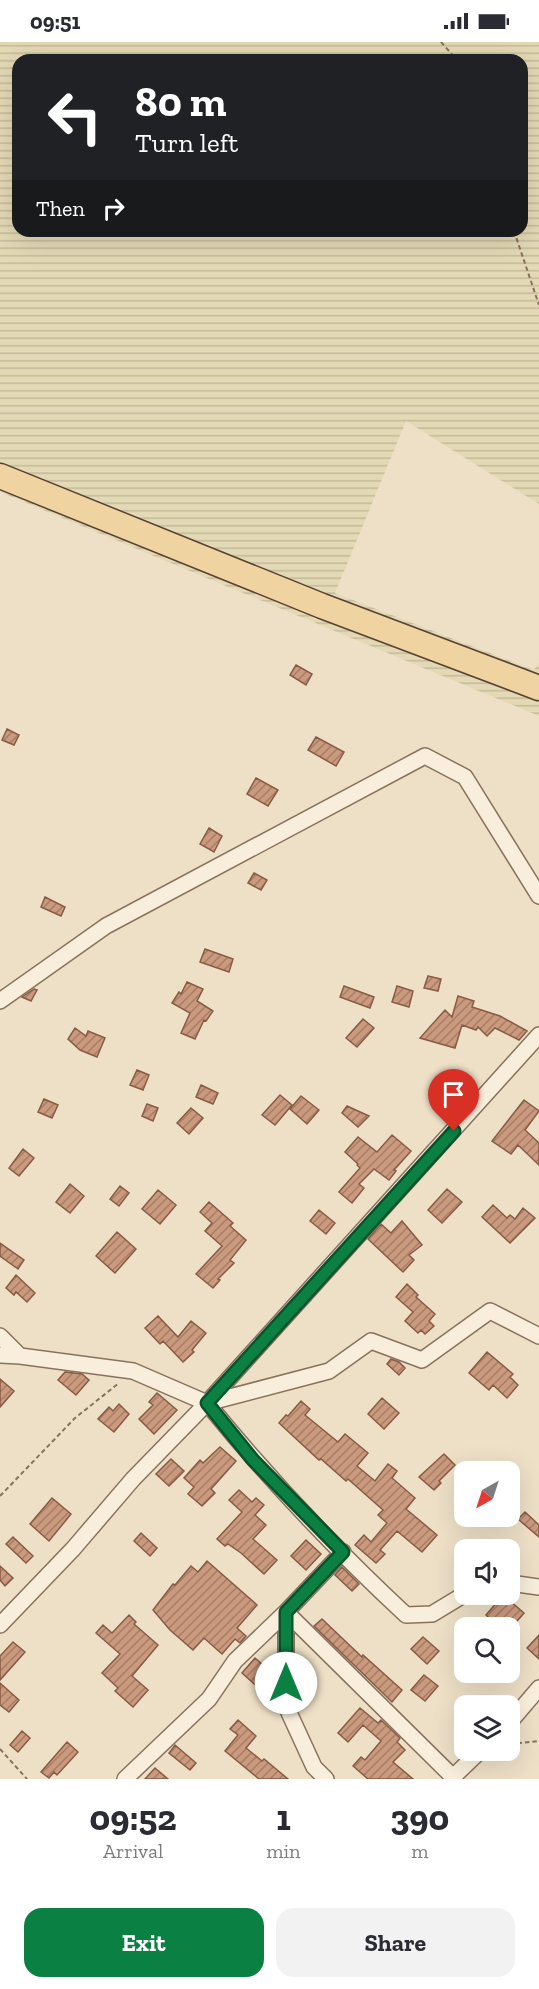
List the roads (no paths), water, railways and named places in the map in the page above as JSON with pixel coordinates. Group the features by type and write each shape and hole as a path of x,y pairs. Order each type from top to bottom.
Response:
{"main road":[{"path":"0,476 322,606 539,688"}],"street":[{"path":"0,1001 106,926 425,756 465,777 539,896"},
{"path":"0,1625 73,1549 133,1479 207,1403 539,1035"},
{"path":"207,1403 329,1371 371,1341 422,1360 490,1311 539,1336"},
{"path":"0,1336 20,1356"},
{"path":"0,1355 133,1371 207,1403 253,1460 406,1615 432,1614 454,1601"},
{"path":"125,1779 209,1700 235,1661 343,1552"},
{"path":"520,1584 539,1587"},
{"path":"286,1612 453,1778 470,1761"},
{"path":"286,1612 286,1706 314,1767 326,1779"},
{"path":"520,1710 539,1688"}]}
